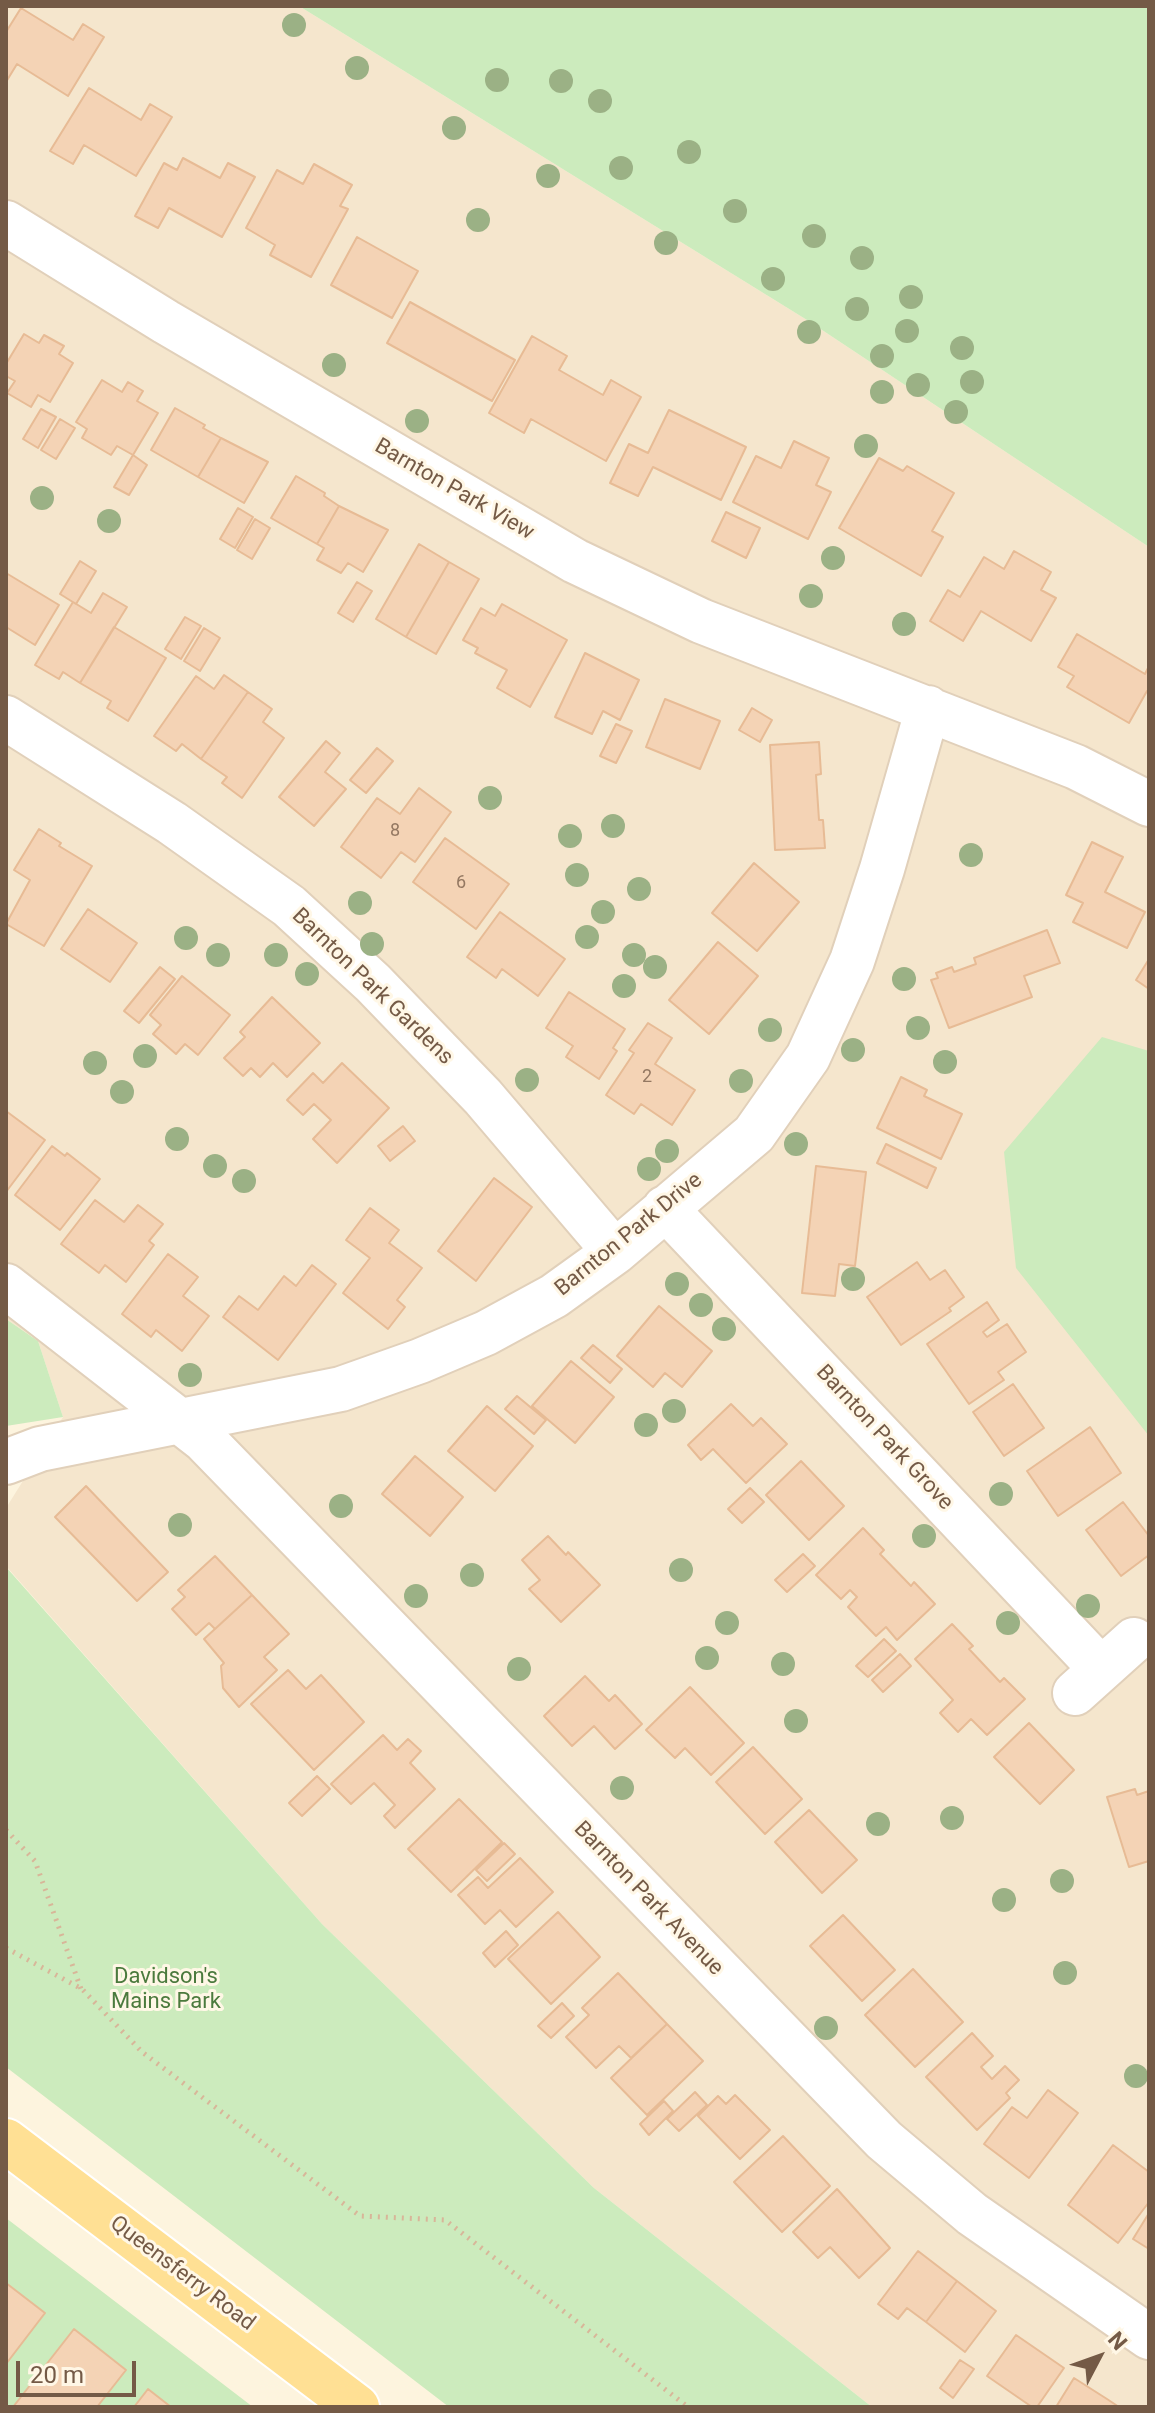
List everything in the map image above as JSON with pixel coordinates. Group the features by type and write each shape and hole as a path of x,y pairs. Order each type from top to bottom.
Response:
{"main road":[{"name":"Queensferry Road","path":"6,2141 357,2407"}],"street":[{"name":"Barnton Park View","path":"6,223 166,322 575,561 701,621 928,708"},
{"path":"928,708 1076,767 1149,804"},
{"name":"Barnton Park Drive","path":"6,1462 40,1449 341,1389 486,1333 554,1296 615,1252 754,1134 808,1057 852,961 928,708"},
{"name":"Barnton Park Gardens","path":"6,718 172,823 289,906 373,983 483,1097 615,1252"},
{"name":"Barnton Park Grove","path":"665,1208 1088,1681 1134,1640"},
{"name":"Barnton Park Avenue","path":"6,1286 204,1440 884,2140 972,2214 1149,2337"}],"path":[{"path":"6,1830 35,1861 82,1989"},
{"path":"6,1948 82,1989 142,2052 360,2216 445,2220 688,2407"}],"shaded area":[{"path":"6,6 299,6 807,320 1149,547 1149,2407 872,2407 594,2188 322,1924 6,1566 6,1508 63,1417 38,1341 6,1319"}],"green space":[{"path":"299,6 1149,6 1149,547 807,320"},
{"path":"1102,1037 1149,1051 1149,1436 1016,1268 1004,1152"},
{"path":"6,1319 38,1341 63,1417 6,1426"},
{"name":"Davidson's Mains Park","path":"6,1567 322,1924 594,2188 872,2407 449,2407 6,2067"},
{"path":"6,2218 253,2407 6,2407"}],"building":[{"path":"21,8 73,40 83,24 104,37 68,96 17,64 6,82 6,32"},
{"path":"89,88 141,120 150,104 172,117 136,176 84,145 73,164 50,151"},
{"path":"183,158 220,178 228,163 255,177 222,237 169,208 158,228 135,216 164,163 177,170"},
{"path":"314,164 352,185 340,206 348,209 311,277 270,255 275,245 246,228 277,170 303,184"},
{"path":"357,237 418,271 392,318 331,285"},
{"path":"410,302 515,360 492,401 387,343"},
{"path":"24,334 39,343 44,335 64,346 59,354 73,363 50,402 38,395 31,407 7,393 15,381 6,376 6,364"},
{"path":"532,336 567,356 559,370 603,395 611,380 641,397 606,461 531,419 524,433 489,413"},
{"path":"102,380 122,392 128,382 143,391 137,401 158,413 133,455 117,446 111,455 82,438 87,429 76,422"},
{"path":"175,408 221,438 198,477 151,450"},
{"path":"41,409 56,417 38,448 23,439"},
{"path":"669,410 746,447 721,500 653,467 638,496 610,483 629,444 648,453"},
{"path":"60,419 75,428 56,459 41,450"},
{"path":"221,438 268,462 244,503 198,477"},
{"path":"794,441 829,458 816,485 831,492 808,539 733,502 756,456 781,468"},
{"path":"133,455 147,465 129,495 114,487"},
{"path":"879,458 903,471 907,466 954,493 932,531 943,537 921,576 839,528"},
{"path":"296,476 325,493 324,496 339,506 317,544 271,518"},
{"path":"339,506 388,530 363,572 348,563 341,573 317,560 324,548 317,544"},
{"path":"238,508 253,517 235,548 220,539"},
{"path":"726,512 760,528 746,558 712,541"},
{"path":"255,519 270,528 252,559 237,550"},
{"path":"419,544 449,562 406,637 376,619"},
{"path":"1014,551 1051,572 1041,590 1056,598 1031,641 981,611 963,641 930,621 948,590 960,597 984,557 1004,569"},
{"path":"80,561 96,571 76,604 60,594"},
{"path":"449,562 479,579 436,654 406,637"},
{"path":"6,573 59,605 35,645 6,627"},
{"path":"357,582 372,591 353,622 338,613"},
{"path":"103,593 127,607 80,683 63,672 59,679 35,665 73,602 91,613"},
{"path":"502,604 567,640 530,707 497,688 507,670 475,653 478,648 463,640 481,608 495,616"},
{"path":"185,617 201,626 181,659 165,649"},
{"path":"114,627 166,658 128,721 107,708 111,701 80,683"},
{"path":"204,628 220,638 200,671 184,661"},
{"path":"1077,634 1145,674 1149,666 1149,692 1129,723 1067,687 1074,676 1058,667"},
{"path":"585,653 639,680 620,720 603,711 592,734 555,717"},
{"path":"224,675 248,692 201,759 182,744 176,751 154,736 196,676 214,689"},
{"path":"248,692 272,709 263,722 284,738 242,798 222,783 227,777 201,759"},
{"path":"665,699 720,721 700,769 646,747"},
{"path":"752,708 772,720 760,742 739,730"},
{"path":"616,724 632,731 616,763 600,756"},
{"path":"326,741 340,753 325,772 346,789 314,826 279,797"},
{"path":"819,742 821,774 816,775 819,820 823,820 825,848 775,850 770,745"},
{"path":"377,748 393,761 366,793 350,780"},
{"path":"419,788 451,812 415,862 401,852 381,878 341,847 377,798 400,814"},
{"path":"39,829 61,843 59,846 92,866 44,946 6,924 30,880 14,870"},
{"path":"445,838 509,884 476,929 413,882"},
{"path":"1092,842 1123,857 1105,892 1145,912 1127,948 1073,922 1083,903 1066,895"},
{"path":"754,863 799,902 757,951 712,913"},
{"path":"88,909 137,943 110,982 61,949"},
{"path":"500,912 565,959 538,996 502,969 496,978 467,957"},
{"path":"1047,930 1060,963 1024,976 1032,997 949,1028 931,980 938,978 936,973 952,967 954,972 976,964 974,958"},
{"path":"718,942 758,976 709,1034 669,1000"},
{"path":"1149,959 1149,989 1136,980"},
{"path":"160,967 175,979 139,1023 124,1011"},
{"path":"182,976 230,1015 198,1055 185,1044 176,1054 153,1034 161,1025 150,1015"},
{"path":"569,992 625,1029 613,1048 617,1051 599,1079 566,1057 573,1046 546,1028"},
{"path":"272,997 320,1043 287,1077 273,1063 260,1077 251,1068 243,1076 224,1058 245,1037 240,1032"},
{"path":"648,1023 672,1038 655,1064 695,1090 672,1125 641,1104 634,1114 606,1095 634,1053 629,1050"},
{"path":"342,1063 389,1108 337,1163 313,1139 331,1120 314,1104 303,1115 287,1100 313,1073 323,1083"},
{"path":"901,1077 927,1090 924,1096 962,1114 941,1159 877,1128"},
{"path":"6,1111 45,1140 6,1192"},
{"path":"403,1126 415,1141 390,1161 378,1146"},
{"path":"886,1144 936,1168 927,1188 877,1163"},
{"path":"52,1146 65,1156 67,1153 100,1179 60,1230 15,1195"},
{"path":"816,1166 866,1172 855,1266 839,1264 835,1296 802,1293"},
{"path":"494,1178 532,1207 476,1281 438,1251"},
{"path":"95,1200 124,1222 138,1205 163,1224 149,1241 154,1245 126,1282 105,1265 99,1273 61,1244"},
{"path":"370,1208 399,1230 389,1243 422,1268 397,1300 405,1307 388,1329 343,1293 370,1258 346,1240"},
{"path":"168,1254 198,1277 183,1296 209,1316 182,1351 156,1330 151,1337 122,1314"},
{"path":"917,1262 930,1280 945,1270 964,1297 949,1308 951,1311 901,1345 867,1297"},
{"path":"312,1265 336,1284 278,1360 223,1317 239,1296 258,1310 284,1276 296,1286"},
{"path":"987,1302 999,1320 983,1332 987,1337 1007,1324 1026,1352 998,1372 1004,1380 969,1404 927,1344"},
{"path":"659,1306 712,1351 682,1387 665,1373 653,1387 617,1356"},
{"path":"593,1345 622,1369 610,1383 581,1358"},
{"path":"571,1361 614,1397 575,1443 532,1406"},
{"path":"1013,1384 1044,1428 1004,1456 973,1412"},
{"path":"517,1396 546,1420 534,1434 505,1409"},
{"path":"731,1404 753,1426 761,1418 787,1444 746,1483 713,1449 701,1460 688,1445"},
{"path":"487,1406 533,1446 495,1491 448,1451"},
{"path":"1090,1427 1121,1473 1058,1516 1027,1471"},
{"path":"415,1456 463,1497 430,1536 382,1494"},
{"path":"801,1461 844,1506 809,1540 766,1495"},
{"path":"86,1486 168,1572 137,1601 55,1517"},
{"path":"750,1488 764,1502 742,1523 728,1509"},
{"path":"1123,1502 1149,1536 1149,1555 1121,1576 1086,1530"},
{"path":"863,1528 884,1550 880,1554 911,1586 914,1582 935,1604 897,1640 886,1627 876,1636 848,1607 857,1597 850,1590 841,1599 816,1575"},
{"path":"548,1536 600,1585 561,1622 529,1589 540,1580 522,1560"},
{"path":"803,1554 815,1566 787,1592 775,1580"},
{"path":"215,1556 252,1595 215,1629 209,1623 196,1635 172,1609 185,1597 178,1590"},
{"path":"252,1595 289,1634 264,1657 277,1670 239,1707 223,1688 221,1666 224,1663 204,1639"},
{"path":"952,1624 973,1646 969,1649 1000,1682 1004,1678 1025,1699 987,1735 971,1719 958,1732 940,1713 953,1700 915,1659"},
{"path":"884,1639 896,1651 868,1677 856,1666"},
{"path":"900,1654 911,1666 883,1692 872,1680"},
{"path":"288,1670 306,1689 321,1675 364,1722 314,1770 251,1704"},
{"path":"585,1676 609,1701 615,1695 642,1724 615,1749 594,1726 572,1746 544,1716"},
{"path":"690,1687 744,1743 711,1775 685,1748 675,1758 646,1730"},
{"path":"1029,1723 1074,1770 1040,1804 994,1757"},
{"path":"383,1735 397,1750 408,1739 421,1751 410,1763 435,1789 395,1828 384,1816 395,1805 374,1783 351,1804 331,1784"},
{"path":"753,1747 802,1799 765,1834 716,1782"},
{"path":"317,1776 330,1789 302,1816 289,1803"},
{"path":"1135,1789 1137,1795 1149,1791 1149,1861 1129,1867 1107,1797"},
{"path":"459,1799 502,1842 451,1892 408,1849"},
{"path":"809,1810 857,1860 822,1893 775,1842"},
{"path":"504,1843 515,1854 487,1881 476,1870"},
{"path":"520,1858 553,1892 516,1927 500,1910 485,1924 458,1895 478,1877 488,1888"},
{"path":"558,1912 600,1957 551,2004 508,1959"},
{"path":"843,1915 895,1970 862,2001 810,1946"},
{"path":"506,1931 518,1945 495,1967 483,1953"},
{"path":"913,1969 963,2022 915,2067 865,2015"},
{"path":"618,1973 667,2024 631,2058 619,2046 596,2068 566,2037 589,2015 582,2008"},
{"path":"562,2003 574,2016 551,2038 538,2026"},
{"path":"667,2024 703,2061 647,2115 611,2078"},
{"path":"972,2033 993,2056 981,2067 992,2079 1005,2066 1019,2080 1006,2093 1010,2098 977,2130 926,2077"},
{"path":"1048,2090 1078,2113 1029,2178 984,2144 1012,2107 1027,2118"},
{"path":"695,2092 707,2105 679,2131 667,2119"},
{"path":"735,2095 770,2130 740,2159 698,2116 718,2096 726,2104"},
{"path":"664,2101 673,2111 649,2135 640,2124"},
{"path":"783,2136 830,2186 782,2232 734,2182"},
{"path":"1113,2145 1149,2172 1149,2202 1118,2243 1068,2205"},
{"path":"837,2189 890,2248 859,2278 830,2247 818,2258 793,2232"},
{"path":"1149,2213 1149,2249 1133,2239"},
{"path":"918,2251 957,2281 926,2322 907,2308 898,2319 878,2304"},
{"path":"957,2281 996,2311 965,2352 926,2322"},
{"path":"6,2283 45,2313 6,2364"},
{"path":"74,2329 126,2370 97,2407 13,2407"},
{"path":"1016,2335 1064,2368 1037,2407 1032,2407 987,2376"},
{"path":"960,2360 974,2369 953,2398 940,2388"},
{"path":"1074,2378 1107,2399 1119,2407 1056,2407"},
{"path":"148,2389 171,2407 134,2407"}]}
